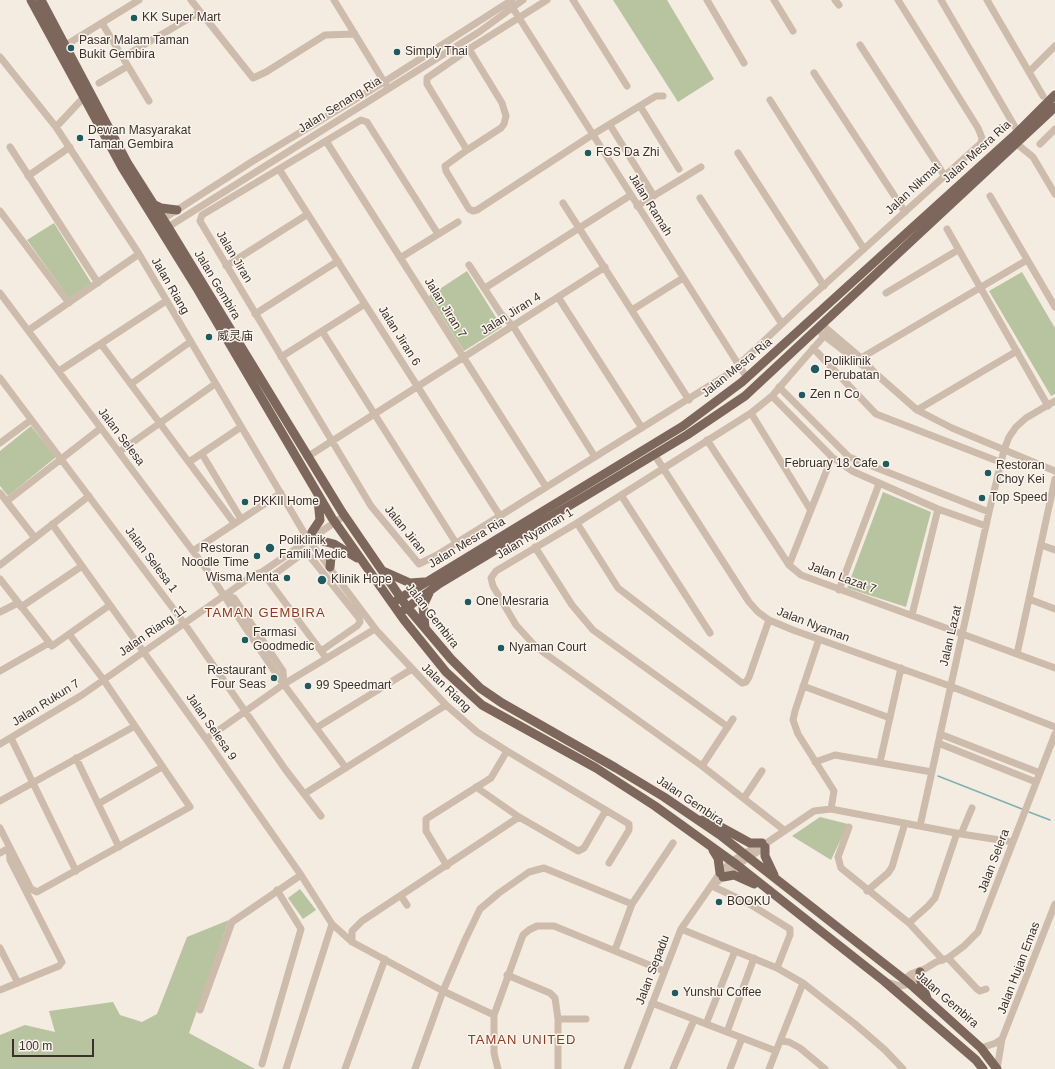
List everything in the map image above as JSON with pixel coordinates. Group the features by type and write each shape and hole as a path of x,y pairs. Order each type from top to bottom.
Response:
{"main road":[{"name":"Jalan Gembira","path":"31,0 61,48 151,203 161,225 198,290 333,520 399,614 446,672 482,706 596,768 655,806 734,863 884,981 970,1055 983,1069"},
{"name":"Jalan Gembira","path":"41,0 61,48"},
{"name":"Jalan Gembira","path":"87,95 123,169 161,225 343,514 407,607 451,659 480,688 526,717 622,771 695,818 776,879 907,982 982,1048 997,1069"},
{"name":"Jalan Mesra Ria","path":"392,604 683,426 747,378 1018,132 1055,95"},
{"name":"Jalan Mesra Ria","path":"399,614 431,590 687,435 744,396 770,374 818,325 1017,144 1055,107"},
{"path":"151,203 161,208 176,210"},
{"path":"803,327 818,325 823,308"},
{"path":"744,396 748,386 747,378 758,378 770,374"},
{"path":"316,492 320,507 320,517 309,537 326,541 361,561"},
{"path":"330,567 331,557 344,550"},
{"path":"382,570 410,583 429,580"},
{"path":"425,629 423,606 431,590"},
{"path":"695,818 709,821 750,843 765,844 767,863 776,879"},
{"path":"711,847 718,858 722,875 734,875 765,888"},
{"path":"922,971 921,982 927,999"}],"street":[{"path":"61,48 139,0"},
{"path":"191,0 253,78 266,72 325,35 355,34"},
{"path":"334,0 387,85"},
{"name":"Jalan Senang Ria","path":"161,225 387,85 511,3 523,0"},
{"path":"467,150 427,84 427,78 469,49 547,0"},
{"path":"572,0 627,86"},
{"path":"708,0 744,63"},
{"path":"774,0 793,31"},
{"name":"Jalan Nikmat","path":"739,366 782,324 944,175 981,143 980,132 898,0"},
{"path":"941,0 1018,132"},
{"path":"987,0 1043,96"},
{"name":"Jalan Ramah","path":"511,3 518,18 747,378"},
{"path":"123,57 200,12"},
{"path":"102,23 149,101"},
{"path":"860,45 944,175"},
{"path":"1029,72 1055,46"},
{"path":"469,49 502,103 506,116 504,124 501,128 449,162 446,166 446,170 469,209 475,211 592,135 656,96 662,96"},
{"name":"Jalan Riang","path":"0,57 56,127 70,147 139,254 281,493 309,537 376,630 446,705 477,732 626,822 630,826 629,830 609,863"},
{"path":"98,83 128,66"},
{"path":"814,73 905,212"},
{"name":"Jalan Senang Ria","path":"161,225 176,210 253,161 387,85"},
{"path":"56,127 87,95"},
{"path":"770,100 864,249"},
{"path":"640,106 679,169"},
{"path":"279,169 363,120 367,122 438,234"},
{"path":"610,125 654,196"},
{"path":"1040,144 1055,129"},
{"name":"Jalan Jiran 7","path":"326,141 546,487"},
{"path":"1017,144 1033,157 1055,194"},
{"path":"10,147 98,283"},
{"path":"28,176 70,147"},
{"path":"738,153 824,286"},
{"path":"638,206 701,167"},
{"name":"Jalan Jiran 6","path":"279,169 500,516"},
{"name":"Jalan Jiran","path":"279,169 202,215 200,221 371,506 417,563 425,563 689,400 739,366"},
{"path":"485,288 631,195"},
{"path":"990,196 1055,307"},
{"path":"700,198 782,324"},
{"path":"563,203 689,400"},
{"path":"0,211 69,303"},
{"path":"226,266 308,214"},
{"path":"400,258 458,222"},
{"path":"947,229 1048,406"},
{"path":"886,293 958,250"},
{"path":"28,330 139,254"},
{"path":"861,358 1027,260"},
{"path":"255,314 338,261"},
{"path":"470,265 501,314 513,326 595,457"},
{"name":"Jalan Jiran 4","path":"307,457 605,268"},
{"path":"632,310 683,278"},
{"name":"Jalan Selesa","path":"0,293 225,595 284,684 346,768"},
{"path":"558,297 642,428"},
{"path":"59,371 166,301"},
{"path":"281,357 365,304"},
{"path":"818,325 824,336 865,367 874,372"},
{"path":"818,325 861,358 874,372 917,410 932,419 1055,471"},
{"path":"322,331 456,543"},
{"name":"Jalan Nyaman 1","path":"784,830 702,766 536,647 522,633 493,586 491,578 496,571 577,523 751,413 772,396 824,336"},
{"path":"131,384 190,342"},
{"path":"101,344 234,523"},
{"path":"813,348 876,414 1000,462"},
{"path":"917,410 1017,351"},
{"name":"Jalan Selesa 1","path":"0,378 184,623 244,712 304,794 322,816"},
{"path":"119,452 215,384"},
{"path":"779,387 839,449 849,457 989,512"},
{"path":"772,396 832,456 852,471 879,484 986,526"},
{"name":"Jalan Lazat","path":"920,826 1000,462 1009,437 1016,427 1026,418 1055,402"},
{"path":"751,413 810,509"},
{"path":"0,443 31,420"},
{"path":"189,462 241,427"},
{"path":"7,502 60,458 101,428"},
{"name":"Jalan Lazat 7","path":"707,440 789,565 801,576 1055,668"},
{"path":"202,454 241,519"},
{"name":"Jalan Nyaman","path":"654,454 749,602 758,612 769,620 819,640 950,686 1055,728"},
{"path":"789,565 832,456"},
{"path":"1017,654 1055,479"},
{"path":"839,590 879,484"},
{"path":"0,493 35,538"},
{"path":"192,551 281,493"},
{"path":"621,495 710,633"},
{"path":"0,565 89,496"},
{"path":"912,616 938,508"},
{"name":"Jalan Riang 11","path":"103,679 343,514"},
{"path":"577,523 614,583 622,592 742,683 746,682 749,677 769,620"},
{"name":"Jalan Selesa 9","path":"52,524 301,874 332,924 352,942 443,991 494,1015"},
{"path":"1041,545 1055,550"},
{"path":"535,547 572,605 593,630 728,727"},
{"path":"268,580 302,554 308,554 359,618 360,622 357,626 321,651"},
{"path":"0,612 19,605 82,566"},
{"path":"258,573 268,580 326,659"},
{"path":"0,579 51,644"},
{"path":"1029,599 1055,609"},
{"path":"0,670 69,634 110,605"},
{"path":"206,739 284,684 376,630"},
{"path":"284,684 294,683 376,630"},
{"path":"0,828 34,892 41,891 190,807 103,679 69,634"},
{"path":"819,640 794,711 795,728 834,791 831,809 959,834 1013,842"},
{"path":"880,762 901,668"},
{"path":"316,728 412,669"},
{"name":"Jalan Rukun 7","path":"0,744 82,695 103,679"},
{"path":"803,686 890,718"},
{"path":"304,794 446,705"},
{"path":"702,766 733,719"},
{"path":"0,801 135,726"},
{"path":"940,734 1040,773"},
{"name":"Jalan Selera","path":"907,982 922,971 945,959 964,946 978,932 1055,734"},
{"path":"11,738 76,871"},
{"path":"938,743 1036,782"},
{"path":"447,866 426,831 426,819 493,776 507,751"},
{"path":"816,762 835,755 932,772"},
{"path":"76,758 119,847"},
{"path":"98,804 162,767"},
{"path":"744,798 762,771"},
{"path":"476,787 520,817 580,851 584,848 606,810"},
{"path":"909,923 935,898 959,834 972,808"},
{"name":"Jalan Sepadu","path":"627,1069 681,929 712,886 734,863 765,844 784,830 814,811 831,809"},
{"path":"352,942 352,931 358,924 520,817"},
{"path":"867,891 888,873 892,867 905,823"},
{"path":"849,827 838,857 838,863 841,868 867,891 909,923 977,989 980,991 986,989"},
{"path":"615,950 632,904 673,843"},
{"path":"0,853 10,848"},
{"path":"0,990 56,968 61,965 62,960 10,860 10,848"},
{"path":"415,1069 443,991 464,940 480,908 534,870 549,869 632,904"},
{"path":"200,1010 232,922 301,874"},
{"path":"712,886 748,904 790,929 790,935 777,968"},
{"path":"262,1064 301,929 277,890"},
{"path":"401,896 407,905"},
{"name":"Jalan Hujan Emas","path":"997,1069 1002,1039 1055,904"},
{"path":"286,1069 332,924"},
{"path":"498,1069 494,1053 494,1015 507,976 524,935 537,926 554,926 664,970"},
{"path":"681,929 777,968 803,983 855,1024 903,1069"},
{"path":"0,948 18,983"},
{"path":"706,1024 735,951"},
{"path":"727,1032 754,958"},
{"path":"345,1069 385,959"},
{"path":"507,976 553,995 556,1001 558,1019 558,1069"},
{"path":"884,981 900,986 907,982"},
{"path":"769,1069 803,983"},
{"path":"652,1003 776,1051"},
{"path":"558,1019 586,1019"},
{"path":"673,1069 694,1020"},
{"path":"730,1069 742,1038"},
{"path":"982,1048 1002,1039"},
{"path":"781,1041 789,1042 800,1048 825,1069"}],"green space":[{"path":"613,0 667,0 714,79 678,102"},
{"path":"54,223 92,284 69,298 27,240"},
{"path":"467,271 502,327 464,351 429,296"},
{"path":"1022,272 1055,328 1055,394 1051,396 989,291"},
{"path":"31,426 56,457 8,496 0,486 0,451"},
{"path":"883,492 931,512 906,607 847,588"},
{"path":"820,817 848,824 831,860 792,836"},
{"path":"300,889 316,910 303,919 288,898"},
{"path":"229,920 189,1033 255,1069 0,1069 0,1035 25,1025 55,1032 49,1011 113,1002 120,1015 142,1022 157,1014 187,937"}],"waterway":[{"path":"938,776 1022,809"},
{"path":"1029,812 1050,820"}],"place":[{"name":"KK Super Mart","path":"134,18"},
{"name":"Pasar Malam Taman Bukit Gembira","path":"71,48"},
{"name":"Simply Thai","path":"397,52"},
{"name":"Dewan Masyarakat Taman Gembira","path":"80,138"},
{"name":"FGS Da Zhi","path":"588,153"},
{"name":"威灵庙","path":"209,337"},
{"name":"Poliklinik Perubatan","path":"815,369"},
{"name":"Zen n Co","path":"802,395"},
{"name":"February 18 Cafe","path":"886,464"},
{"name":"Restoran Choy Kei","path":"988,473"},
{"name":"Top Speed","path":"982,498"},
{"name":"PKKII Home","path":"245,502"},
{"name":"Poliklinik Famili Medic","path":"270,548"},
{"name":"Restoran Noodle Time","path":"257,556"},
{"name":"Wisma Menta","path":"287,578"},
{"name":"Klinik Hope","path":"322,580"},
{"name":"One Mesraria","path":"468,602"},
{"name":"Farmasi Goodmedic","path":"245,640"},
{"name":"Nyaman Court","path":"501,648"},
{"name":"Restaurant Four Seas","path":"274,678"},
{"name":"99 Speedmart","path":"308,686"},
{"name":"BOOKU","path":"719,902"},
{"name":"Yunshu Coffee","path":"675,993"}],"district":[{"name":"TAMAN GEMBIRA","path":"265,613"},
{"name":"TAMAN UNITED","path":"522,1040"}]}
